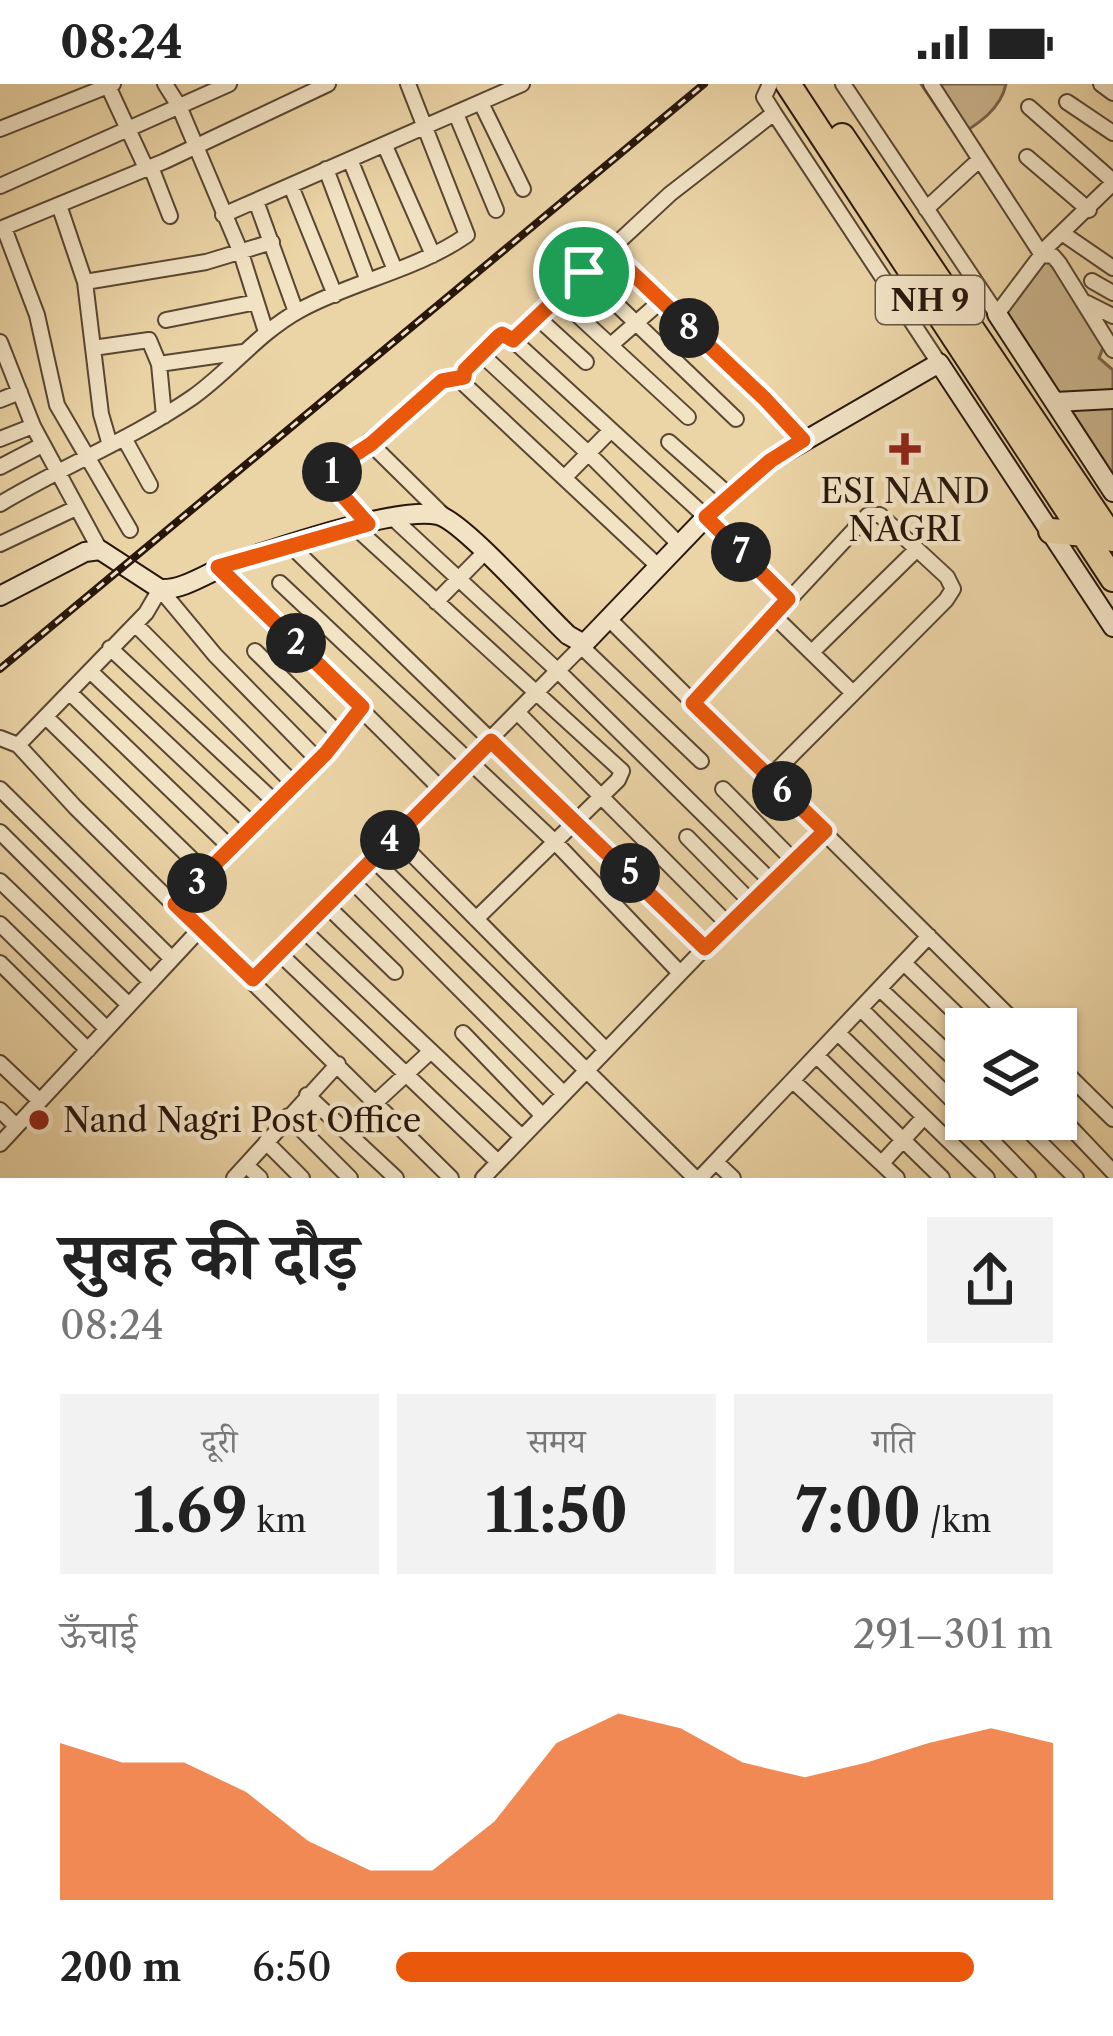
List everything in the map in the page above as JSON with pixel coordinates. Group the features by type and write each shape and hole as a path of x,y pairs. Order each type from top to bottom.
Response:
{"highway":[{"name":"NH 9","path":"788,84 1113,579"},
{"name":"NH 9","path":"806,84 1112,538"},
{"path":"1051,531 1079,525"}],"street":[{"path":"165,84 179,106 241,254 266,332"},
{"path":"0,186 230,84"},
{"path":"130,530 57,404 38,315 2,228 148,168 328,84"},
{"path":"0,504 198,394 266,332 296,312 433,256 467,235 410,88 430,84"},
{"path":"223,214 522,84"},
{"path":"770,84 764,97 774,113 1113,627"},
{"path":"843,84 1113,492"},
{"path":"931,84 1042,255"},
{"path":"1102,84 1113,93"},
{"path":"0,129 111,85 170,216"},
{"path":"1067,102 1113,134"},
{"path":"481,103 523,189"},
{"path":"997,314 1042,255 1113,182 1029,107"},
{"path":"513,340 670,194 774,113"},
{"path":"456,114 496,210"},
{"path":"385,146 433,256"},
{"path":"1027,158 1089,210"},
{"path":"926,209 979,160"},
{"path":"351,161 395,270"},
{"path":"326,170 368,281"},
{"path":"291,186 335,295"},
{"path":"256,201 296,312"},
{"path":"58,205 85,282 101,414 150,485"},
{"path":"1062,233 1113,268"},
{"path":"85,282 241,254 272,242"},
{"path":"608,250 803,440"},
{"path":"1042,255 1053,256 1113,350"},
{"path":"584,272 736,419"},
{"path":"1092,281 1113,293"},
{"path":"558,297 688,417"},
{"path":"612,344 661,301"},
{"path":"1082,301 1113,316"},
{"path":"166,320 256,302"},
{"path":"538,318 586,362"},
{"path":"658,566 470,390 465,370 502,334 706,517 788,599"},
{"path":"93,348 149,340 159,364 164,416"},
{"path":"0,342 33,426 100,550 152,583 170,590 218,567 394,519 422,515 448,520"},
{"path":"159,364 244,352"},
{"path":"481,354 680,545"},
{"path":"253,979 729,495 782,452 939,363"},
{"path":"464,377 442,381 371,444 337,466 329,480 362,526 436,602 622,771 476,920"},
{"path":"0,400 20,392"},
{"path":"1055,402 1113,399"},
{"path":"0,439 33,426"},
{"path":"565,477 611,430"},
{"path":"669,442 729,495"},
{"path":"371,444 701,761"},
{"path":"0,467 43,445"},
{"path":"0,544 76,508"},
{"path":"693,703 862,518 874,512 947,577 953,589 769,778"},
{"path":"394,519 558,671 771,881"},
{"path":"290,545 705,948"},
{"path":"0,596 74,556 100,550"},
{"path":"812,652 916,550"},
{"path":"436,602 484,554"},
{"path":"218,567 441,789"},
{"path":"18,745 136,625 152,583"},
{"path":"152,583 319,760"},
{"path":"280,583 555,842 680,973"},
{"path":"774,616 853,693"},
{"path":"610,620 1001,1008"},
{"path":"136,625 294,784"},
{"path":"110,648 275,802"},
{"path":"255,651 341,736"},
{"path":"89,671 252,824"},
{"path":"70,693 231,848"},
{"path":"175,904 319,760 362,707"},
{"path":"519,713 728,924"},
{"path":"46,718 207,874"},
{"path":"0,738 18,745 451,1178"},
{"path":"0,789 172,958"},
{"path":"723,789 792,859"},
{"path":"483,1178 750,901 825,831"},
{"path":"0,832 151,982"},
{"path":"394,836 606,1050"},
{"path":"687,837 750,901"},
{"path":"372,858 698,1178 929,936"},
{"path":"351,880 564,1094"},
{"path":"0,881 129,1005"},
{"path":"326,905 395,973"},
{"path":"0,924 107,1029"},
{"path":"0,1144 201,928"},
{"path":"302,929 522,1137"},
{"path":"279,952 498,1162"},
{"path":"0,963 88,1050"},
{"path":"904,964 950,1008"},
{"path":"880,989 945,1050"},
{"path":"861,1009 945,1092"},
{"path":"463,1033 543,1116"},
{"path":"838,1033 986,1178"},
{"path":"376,1102 430,1051"},
{"path":"817,1055 941,1178"},
{"path":"0,1063 40,1101"},
{"path":"235,1178 338,1064"},
{"path":"793,1082 897,1178"},
{"path":"1077,1084 1113,1119"},
{"path":"308,1095 396,1178"},
{"path":"0,1110 16,1126"},
{"path":"288,1116 350,1178"},
{"path":"882,1162 924,1117"},
{"path":"1077,1134 1113,1172"},
{"path":"992,1140 1028,1178"},
{"path":"1038,1140 1076,1178"},
{"path":"266,1142 302,1178"},
{"path":"716,1162 733,1178"},
{"path":"246,1165 260,1178"}],"shaded area":[{"path":"921,84 1006,84 994,108 957,137"},
{"path":"1043,258 1053,260 1105,343 1099,358 1113,370 1113,477 1001,313"}],"railway":[{"path":"0,669 704,84"}],"place":[{"name":"ESI NAND NAGRI","path":"905,449"},
{"name":"Nand Nagri Post Office","path":"39,1120"}],"route":[{"path":"608,250 803,440 770,461 706,517 788,599 693,703 825,831 705,948 491,741 253,979 175,904 326,753 362,707 218,567 368,524 335,490 330,474 442,381 464,377 465,370 502,334 513,340 584,272 608,250"}]}
